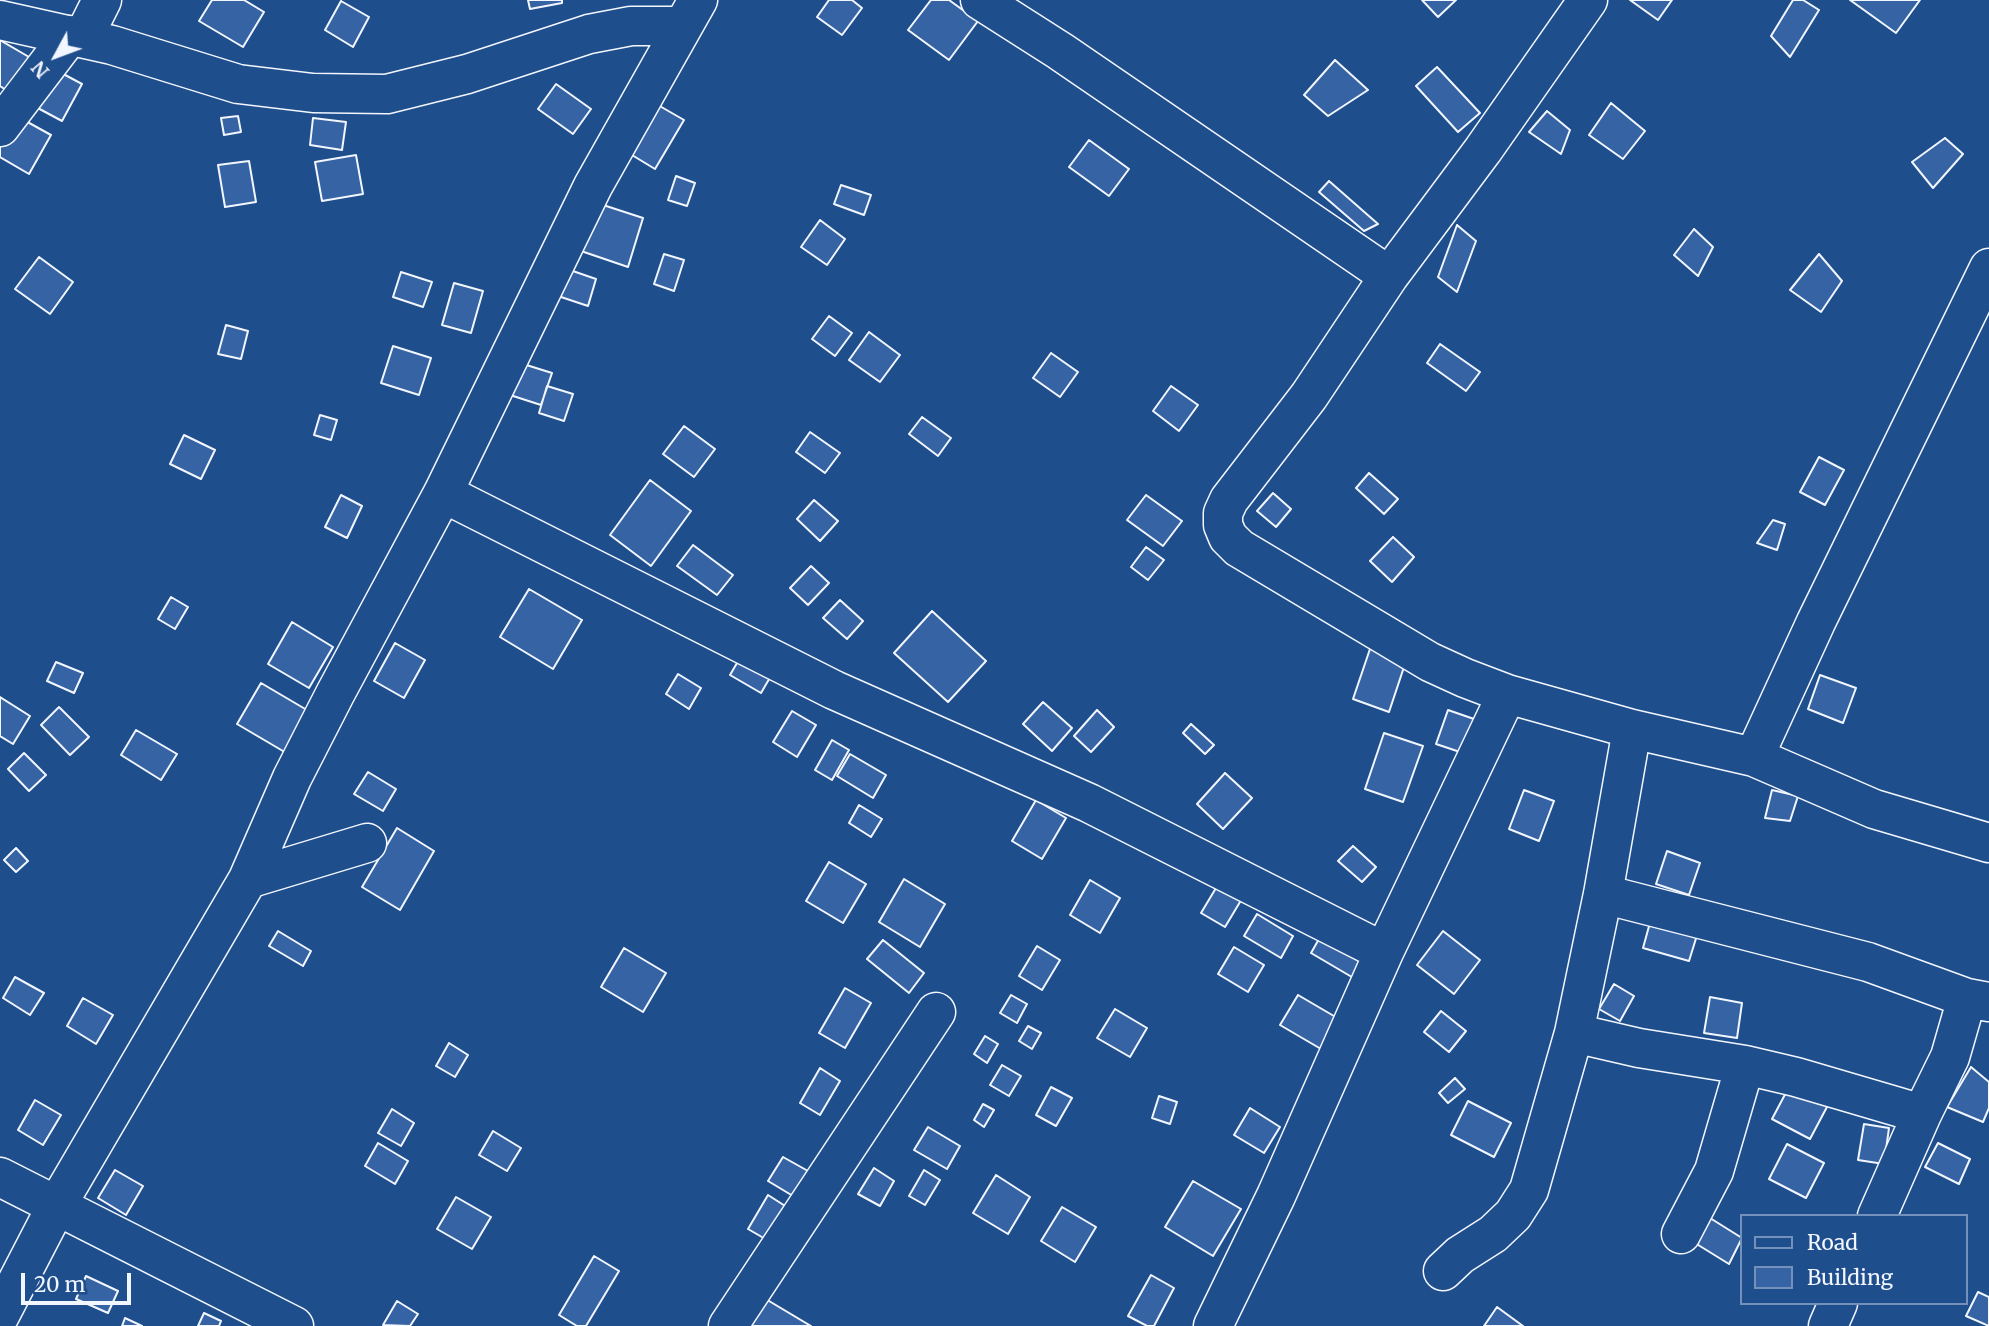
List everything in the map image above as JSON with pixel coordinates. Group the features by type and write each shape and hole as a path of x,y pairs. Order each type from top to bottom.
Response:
{"street":[{"path":"0,127 76,36 102,0"},
{"path":"980,0 1060,51 1389,276"},
{"path":"1588,0 1483,150 1389,276 1309,396 1229,500 1223,513 1227,537 1239,548 1430,662 1507,694 1632,729 1754,757 1874,809 1989,843"},
{"path":"0,20 76,36 238,84 313,93 387,94 467,74 589,34 690,13"},
{"path":"0,1315 57,1205 248,879 310,742 443,494 593,186 690,13"},
{"path":"1754,757 1816,622 1989,268"},
{"path":"443,494 835,690 1089,803 1384,952"},
{"path":"1213,1326 1276,1196 1384,952 1507,694"},
{"path":"1443,1272 1460,1255 1493,1234 1513,1214 1529,1191 1574,1033 1603,894 1632,729"},
{"path":"248,879 367,843"},
{"path":"1603,894 1868,962 1978,1000 1922,1114 1878,1214"},
{"path":"728,1326 936,1012"},
{"path":"1574,1033 1639,1048 1745,1065 1922,1114"},
{"path":"1681,1234 1714,1171 1745,1065"},
{"path":"0,1177 294,1326"},
{"path":"1828,1326 1837,1305"}],"building":[{"path":"212,0 244,0 264,12 243,47 199,21"},
{"path":"528,0 562,0 562,3 530,9"},
{"path":"829,0 852,0 862,8 842,35 817,17"},
{"path":"931,0 949,0 978,21 949,60 908,30"},
{"path":"1422,0 1456,0 1438,17"},
{"path":"1630,0 1672,0 1658,20"},
{"path":"1793,0 1803,0 1819,10 1790,57 1771,36"},
{"path":"1850,0 1920,0 1896,33"},
{"path":"341,1 369,17 353,47 325,30"},
{"path":"0,40 29,57 9,92 0,86"},
{"path":"1335,60 1368,90 1328,116 1304,95"},
{"path":"1437,67 1480,113 1458,132 1416,86"},
{"path":"54,69 82,84 62,121 34,106"},
{"path":"556,84 591,109 573,134 538,109"},
{"path":"651,101 684,120 655,169 622,149"},
{"path":"1611,103 1645,131 1623,159 1589,135"},
{"path":"1547,111 1570,130 1561,154 1529,132"},
{"path":"13,114 51,135 29,174 0,157 0,138"},
{"path":"238,116 241,132 224,135 221,118"},
{"path":"313,118 346,122 342,150 310,145"},
{"path":"1945,138 1963,154 1933,188 1912,162"},
{"path":"1089,140 1129,169 1109,196 1069,167"},
{"path":"356,155 363,194 322,201 315,162"},
{"path":"249,161 256,202 225,207 218,165"},
{"path":"676,176 695,183 687,206 668,200"},
{"path":"1329,181 1378,224 1364,231 1319,192"},
{"path":"841,185 871,195 864,215 834,204"},
{"path":"597,203 643,218 628,267 581,251"},
{"path":"820,220 845,239 827,265 801,247"},
{"path":"1457,225 1476,241 1457,292 1438,277"},
{"path":"1694,229 1713,247 1698,276 1674,255"},
{"path":"664,254 684,260 674,291 654,284"},
{"path":"1819,254 1842,281 1821,312 1790,290"},
{"path":"39,257 73,282 50,314 15,289"},
{"path":"567,269 596,279 588,306 558,296"},
{"path":"401,272 432,282 423,307 393,297"},
{"path":"454,283 483,291 471,333 442,325"},
{"path":"829,316 852,333 835,356 812,339"},
{"path":"226,325 248,331 241,359 218,354"},
{"path":"869,332 900,355 880,382 849,360"},
{"path":"1440,344 1480,372 1466,391 1427,363"},
{"path":"393,346 431,358 419,395 381,383"},
{"path":"1051,353 1078,372 1060,397 1033,378"},
{"path":"520,363 552,373 541,405 510,395"},
{"path":"547,386 573,394 564,421 539,413"},
{"path":"1171,386 1198,405 1179,431 1153,411"},
{"path":"320,415 337,420 331,440 314,435"},
{"path":"922,417 951,438 938,456 909,434"},
{"path":"684,426 715,449 694,477 663,454"},
{"path":"810,432 840,453 825,473 796,452"},
{"path":"184,435 215,450 201,479 170,464"},
{"path":"1819,457 1844,470 1825,505 1800,492"},
{"path":"1369,473 1398,499 1384,514 1356,488"},
{"path":"650,480 691,511 651,566 610,535"},
{"path":"1273,493 1291,509 1276,527 1257,511"},
{"path":"341,495 362,506 347,538 325,527"},
{"path":"1146,495 1182,521 1163,546 1127,520"},
{"path":"814,500 838,521 820,541 797,519"},
{"path":"1773,520 1785,524 1777,550 1757,543"},
{"path":"1393,537 1414,557 1392,582 1370,561"},
{"path":"693,545 733,575 717,595 677,566"},
{"path":"1146,547 1164,560 1148,580 1131,567"},
{"path":"811,566 829,583 808,605 790,588"},
{"path":"529,589 582,620 553,669 500,637"},
{"path":"171,597 188,607 175,629 158,619"},
{"path":"840,600 863,621 847,639 823,618"},
{"path":"932,611 986,661 948,702 894,653"},
{"path":"292,622 333,647 309,688 268,664"},
{"path":"395,643 425,660 404,698 374,681"},
{"path":"1371,646 1407,658 1389,712 1353,699"},
{"path":"744,651 775,669 761,693 730,675"},
{"path":"56,662 83,673 74,693 47,681"},
{"path":"678,674 701,688 689,709 666,694"},
{"path":"1820,675 1856,688 1843,723 1808,709"},
{"path":"261,683 312,713 288,754 237,724"},
{"path":"0,697 30,716 13,744 0,736"},
{"path":"1043,702 1072,728 1052,751 1023,724"},
{"path":"59,707 89,737 70,755 41,725"},
{"path":"1097,710 1114,727 1091,752 1074,736"},
{"path":"1448,710 1474,719 1463,753 1436,744"},
{"path":"792,711 816,725 797,757 773,742"},
{"path":"1191,724 1214,745 1205,754 1183,733"},
{"path":"136,730 177,754 161,780 121,755"},
{"path":"1384,733 1423,746 1403,802 1365,789"},
{"path":"832,740 849,750 832,780 815,770"},
{"path":"24,753 46,775 29,791 8,769"},
{"path":"850,754 886,775 873,798 837,776"},
{"path":"368,772 396,789 383,811 354,794"},
{"path":"1225,773 1252,798 1223,829 1197,804"},
{"path":"1524,790 1554,801 1539,841 1509,829"},
{"path":"1772,790 1798,796 1790,821 1765,818"},
{"path":"1036,800 1066,818 1042,859 1012,841"},
{"path":"859,805 882,819 871,837 849,823"},
{"path":"397,828 434,851 400,910 362,887"},
{"path":"1353,846 1376,867 1362,882 1338,861"},
{"path":"16,848 28,861 16,872 4,860"},
{"path":"1667,851 1700,863 1689,895 1656,884"},
{"path":"829,862 866,884 843,923 806,901"},
{"path":"904,879 945,904 920,947 879,922"},
{"path":"1090,880 1120,898 1100,933 1070,915"},
{"path":"1219,883 1243,897 1225,927 1201,913"},
{"path":"1257,914 1293,936 1281,958 1244,936"},
{"path":"1651,919 1698,932 1689,961 1643,948"},
{"path":"278,931 311,951 303,966 269,946"},
{"path":"1443,931 1480,960 1454,994 1417,965"},
{"path":"1323,932 1374,962 1362,983 1311,953"},
{"path":"883,940 924,973 909,993 867,959"},
{"path":"1037,946 1060,960 1042,990 1019,976"},
{"path":"1234,947 1264,965 1248,992 1218,974"},
{"path":"624,948 666,973 643,1012 601,987"},
{"path":"15,977 44,993 30,1015 3,998"},
{"path":"1614,984 1634,996 1620,1021 1599,1009"},
{"path":"845,988 871,1003 845,1048 819,1033"},
{"path":"1011,995 1027,1004 1017,1023 1000,1013"},
{"path":"1298,995 1339,1019 1321,1049 1280,1025"},
{"path":"1710,997 1742,1003 1737,1038 1704,1033"},
{"path":"83,998 113,1015 96,1044 67,1026"},
{"path":"1115,1009 1147,1028 1130,1057 1097,1038"},
{"path":"1441,1011 1466,1031 1449,1052 1424,1032"},
{"path":"1028,1026 1041,1033 1032,1049 1019,1041"},
{"path":"985,1036 998,1044 987,1063 974,1054"},
{"path":"449,1043 468,1055 455,1077 436,1066"},
{"path":"1002,1065 1021,1076 1009,1096 990,1085"},
{"path":"1971,1067 1989,1082 1989,1108 1983,1122 1947,1107"},
{"path":"820,1068 840,1081 820,1115 800,1103"},
{"path":"1455,1078 1465,1089 1448,1103 1439,1093"},
{"path":"1790,1085 1828,1105 1810,1139 1772,1119"},
{"path":"1051,1087 1072,1098 1056,1126 1036,1115"},
{"path":"1159,1096 1177,1102 1170,1124 1152,1118"},
{"path":"35,1100 61,1115 43,1145 18,1130"},
{"path":"1468,1101 1511,1123 1494,1157 1451,1135"},
{"path":"983,1104 994,1110 984,1127 974,1120"},
{"path":"1250,1108 1280,1127 1264,1153 1234,1135"},
{"path":"392,1109 414,1123 401,1146 378,1133"},
{"path":"1864,1124 1889,1128 1884,1164 1858,1160"},
{"path":"928,1127 960,1146 947,1169 914,1150"},
{"path":"493,1131 521,1148 507,1171 479,1155"},
{"path":"378,1143 408,1161 395,1184 365,1166"},
{"path":"1938,1143 1970,1159 1959,1184 1925,1167"},
{"path":"1787,1144 1824,1163 1806,1198 1769,1179"},
{"path":"783,1157 808,1171 793,1196 768,1181"},
{"path":"874,1168 894,1181 880,1206 858,1194"},
{"path":"115,1170 143,1186 126,1215 98,1198"},
{"path":"924,1170 940,1180 925,1205 909,1196"},
{"path":"996,1175 1030,1197 1008,1234 973,1213"},
{"path":"1193,1181 1241,1209 1213,1256 1165,1227"},
{"path":"768,1195 793,1211 774,1244 748,1229"},
{"path":"456,1197 491,1217 472,1249 437,1229"},
{"path":"1062,1207 1096,1227 1075,1262 1041,1241"},
{"path":"1710,1218 1741,1237 1729,1264 1695,1243"},
{"path":"594,1256 619,1271 586,1326 577,1326 559,1315"},
{"path":"1151,1275 1174,1288 1154,1326 1147,1326 1128,1316"},
{"path":"86,1276 118,1291 108,1313 76,1299"},
{"path":"1978,1292 1989,1297 1989,1326 1966,1316"},
{"path":"764,1298 811,1326 747,1326"},
{"path":"397,1301 418,1314 410,1326 383,1325"},
{"path":"1497,1307 1523,1326 1484,1326"},
{"path":"204,1313 221,1321 219,1326 198,1326"},
{"path":"125,1318 142,1326 122,1326"}]}
